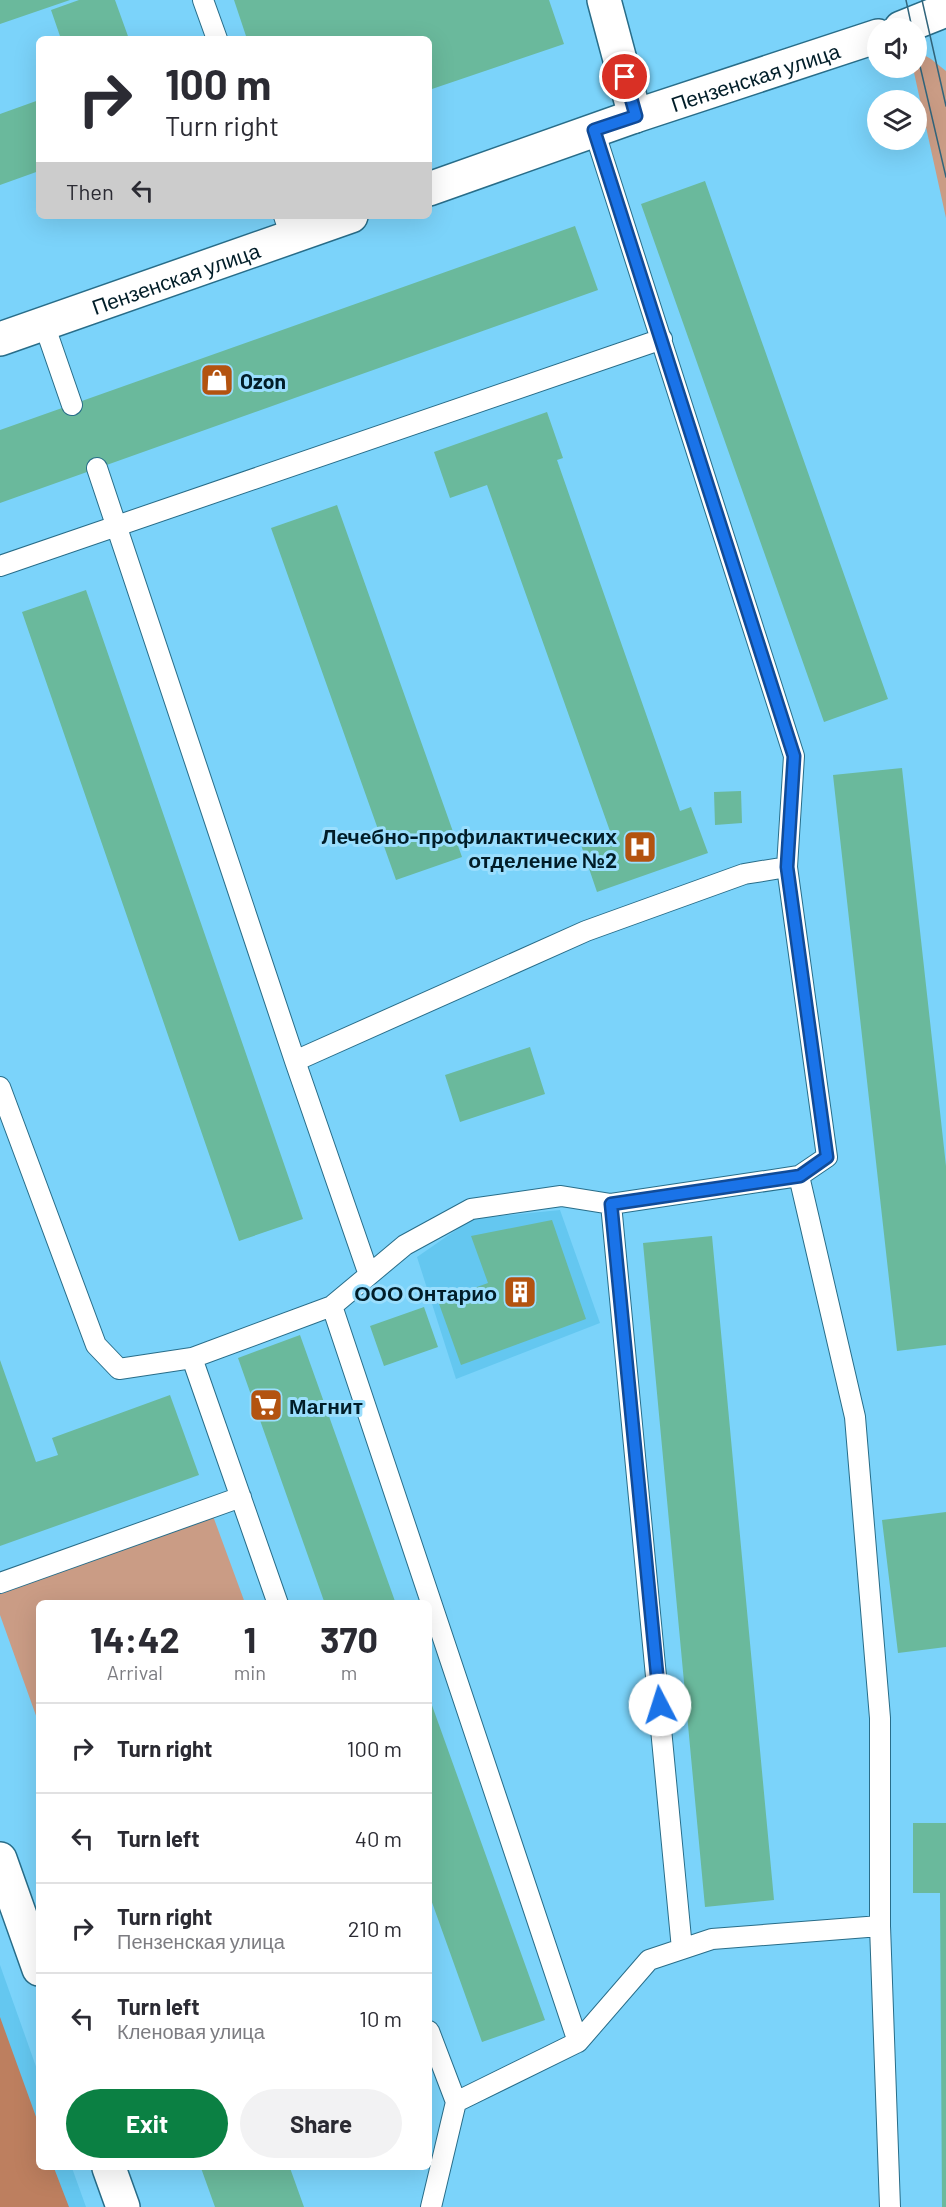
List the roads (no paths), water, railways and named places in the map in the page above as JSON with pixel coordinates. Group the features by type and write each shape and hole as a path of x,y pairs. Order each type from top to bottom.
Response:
{"street":[{"path":"604,0 636,116"},
{"path":"926,18 946,10"},
{"name":"Пензенская улица","path":"432,188 594,130 867,40"},
{"name":"Пензенская улица","path":"0,339 44,324 287,226 332,219"},
{"path":"0,1859 36,1961"},
{"path":"110,2170 123,2207"}],"lane":[{"path":"202,0 216,36"},
{"path":"0,1087 96,1345 119,1369 192,1358 332,1306 405,1245 471,1209 561,1196 611,1204 800,1176 827,1157 787,867 794,756 594,130"},
{"path":"44,324 72,405"},
{"path":"0,566 116,524 662,339"},
{"path":"98,468 295,1061 369,1275"},
{"path":"295,1061 586,931 744,874 787,867"},
{"path":"800,1176 855,1417 880,1718 880,1926 890,2207"},
{"path":"611,1204 682,1949"},
{"path":"332,1306 430,1600"},
{"path":"192,1358 277,1600"},
{"path":"0,1583 241,1497"},
{"path":"432,1605 578,2042"},
{"path":"456,2102 578,2042 649,1960 712,1939 880,1926"},
{"path":"431,2207 456,2102 432,2039"}],"tram line":[{"path":"906,0 910,18"},
{"path":"922,0 946,106"},
{"path":"923,78 946,177"}],"place":[{"name":"Ozon","path":"217,380"},
{"name":"Лечебно-профилактических отделение №2","path":"640,847"},
{"name":"ООО Онтарио","path":"520,1292"},
{"name":"Магнит","path":"266,1405"}]}
